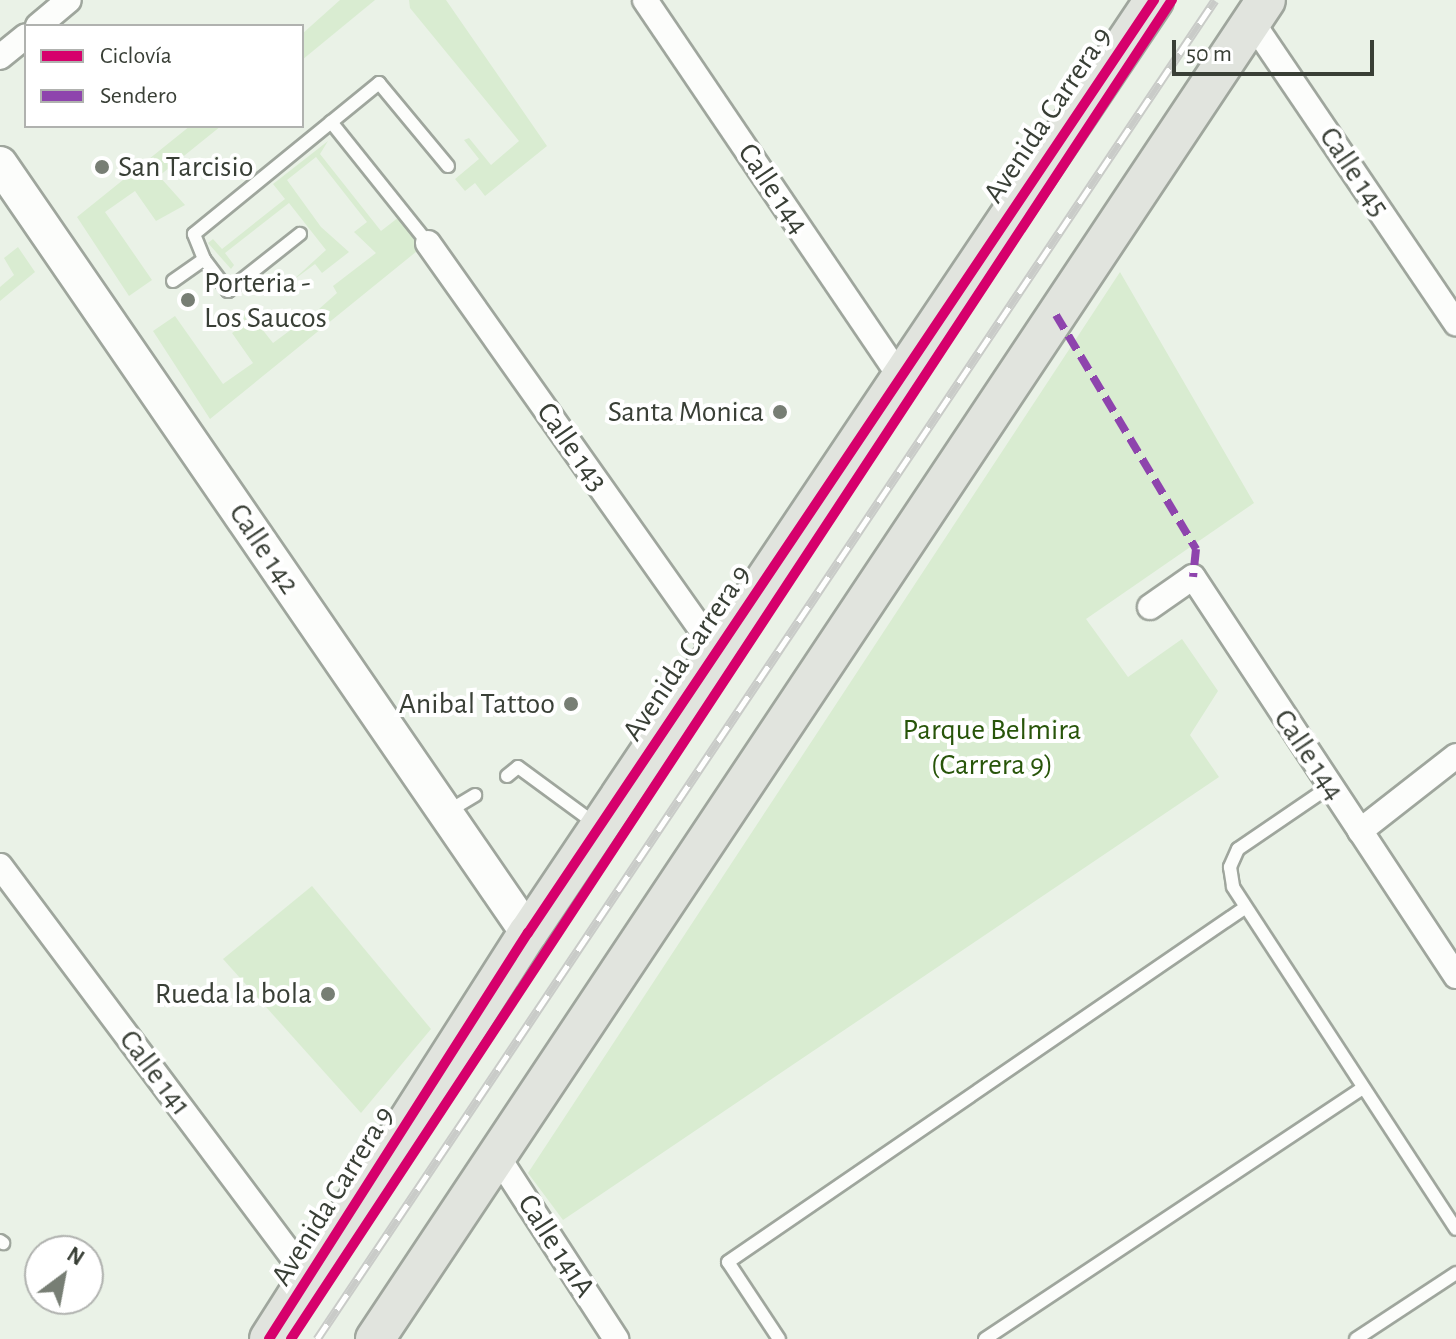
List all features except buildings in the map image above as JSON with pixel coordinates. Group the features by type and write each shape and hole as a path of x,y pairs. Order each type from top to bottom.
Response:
{"main road":[{"name":"Avenida Carrera 9","path":"269,1339 528,933 1154,0"},
{"path":"375,1339 1259,11"},
{"name":"Calle 142","path":"0,164 528,933"}],"street":[{"path":"40,24 69,0"},
{"name":"Calle 144","path":"645,0 901,378"},
{"name":"Calle 145","path":"1259,11 1456,323"},
{"path":"0,57 24,38"},
{"name":"Calle 143","path":"428,243 717,652"},
{"name":"Calle 144","path":"1150,607 1193,577 1456,976"},
{"path":"1360,831 1456,756"},
{"name":"Calle 141","path":"0,866 309,1279"},
{"name":"Calle 141A","path":"496,1154 616,1339"}],"lane":[{"path":"300,234 228,291 204,259 194,234 379,83 448,166"},
{"path":"331,122 428,243"},
{"path":"173,281 204,259"},
{"path":"507,776 518,767 600,827"},
{"path":"1329,787 1238,849 1230,867 1243,909 1456,1229"},
{"path":"446,813 475,795"},
{"path":"779,1339 728,1262 1243,909"},
{"path":"985,1339 1363,1088"},
{"path":"1356,1339 1456,1273"}],"green space":[{"path":"340,0 375,0 304,58 304,32"},
{"path":"409,0 446,0 547,146 485,196 475,183 465,191 455,179 479,159 464,140 469,138 491,165 519,141 410,8"},
{"path":"188,128 219,128 159,176 185,205 156,221 135,191 105,212 152,280 129,296 77,217"},
{"path":"328,141 320,154 381,231 399,217 422,247 210,419 153,331 175,316 223,384 253,363 232,333 245,324 239,316 255,304 250,314 273,343 319,309 337,293 333,286 376,253 354,232 367,222 316,157 287,180 321,227 349,252 322,273 315,264 292,281 326,250 289,203 225,253 234,265 231,269 208,243 213,239 222,249 285,199 273,184"},
{"path":"18,247 35,272 0,301 0,287 14,275 4,258"},
{"name":"Parque Belmira (Carrera 9)","path":"1120,272 1254,503 1086,619 1128,677 1182,639 1218,691 1190,735 1219,777 563,1220 528,1173"},
{"name":"Rueda la bola","path":"312,886 431,1029 361,1113 223,959"}],"railway":[{"path":"317,1339 1215,0"}],"marked path":[{"path":"1056,315 1196,549 1193,577"}],"cycle path":[{"path":"269,1339 528,933 1154,0"},
{"path":"291,1339 1172,0"}],"place":[{"name":"San Tarcisio","path":"102,167"},
{"name":"Porteria - Los Saucos","path":"188,300"},
{"name":"Santa Monica","path":"780,412"},
{"name":"Anibal Tattoo","path":"571,704"},
{"name":"Rueda la bola","path":"328,994"}]}
